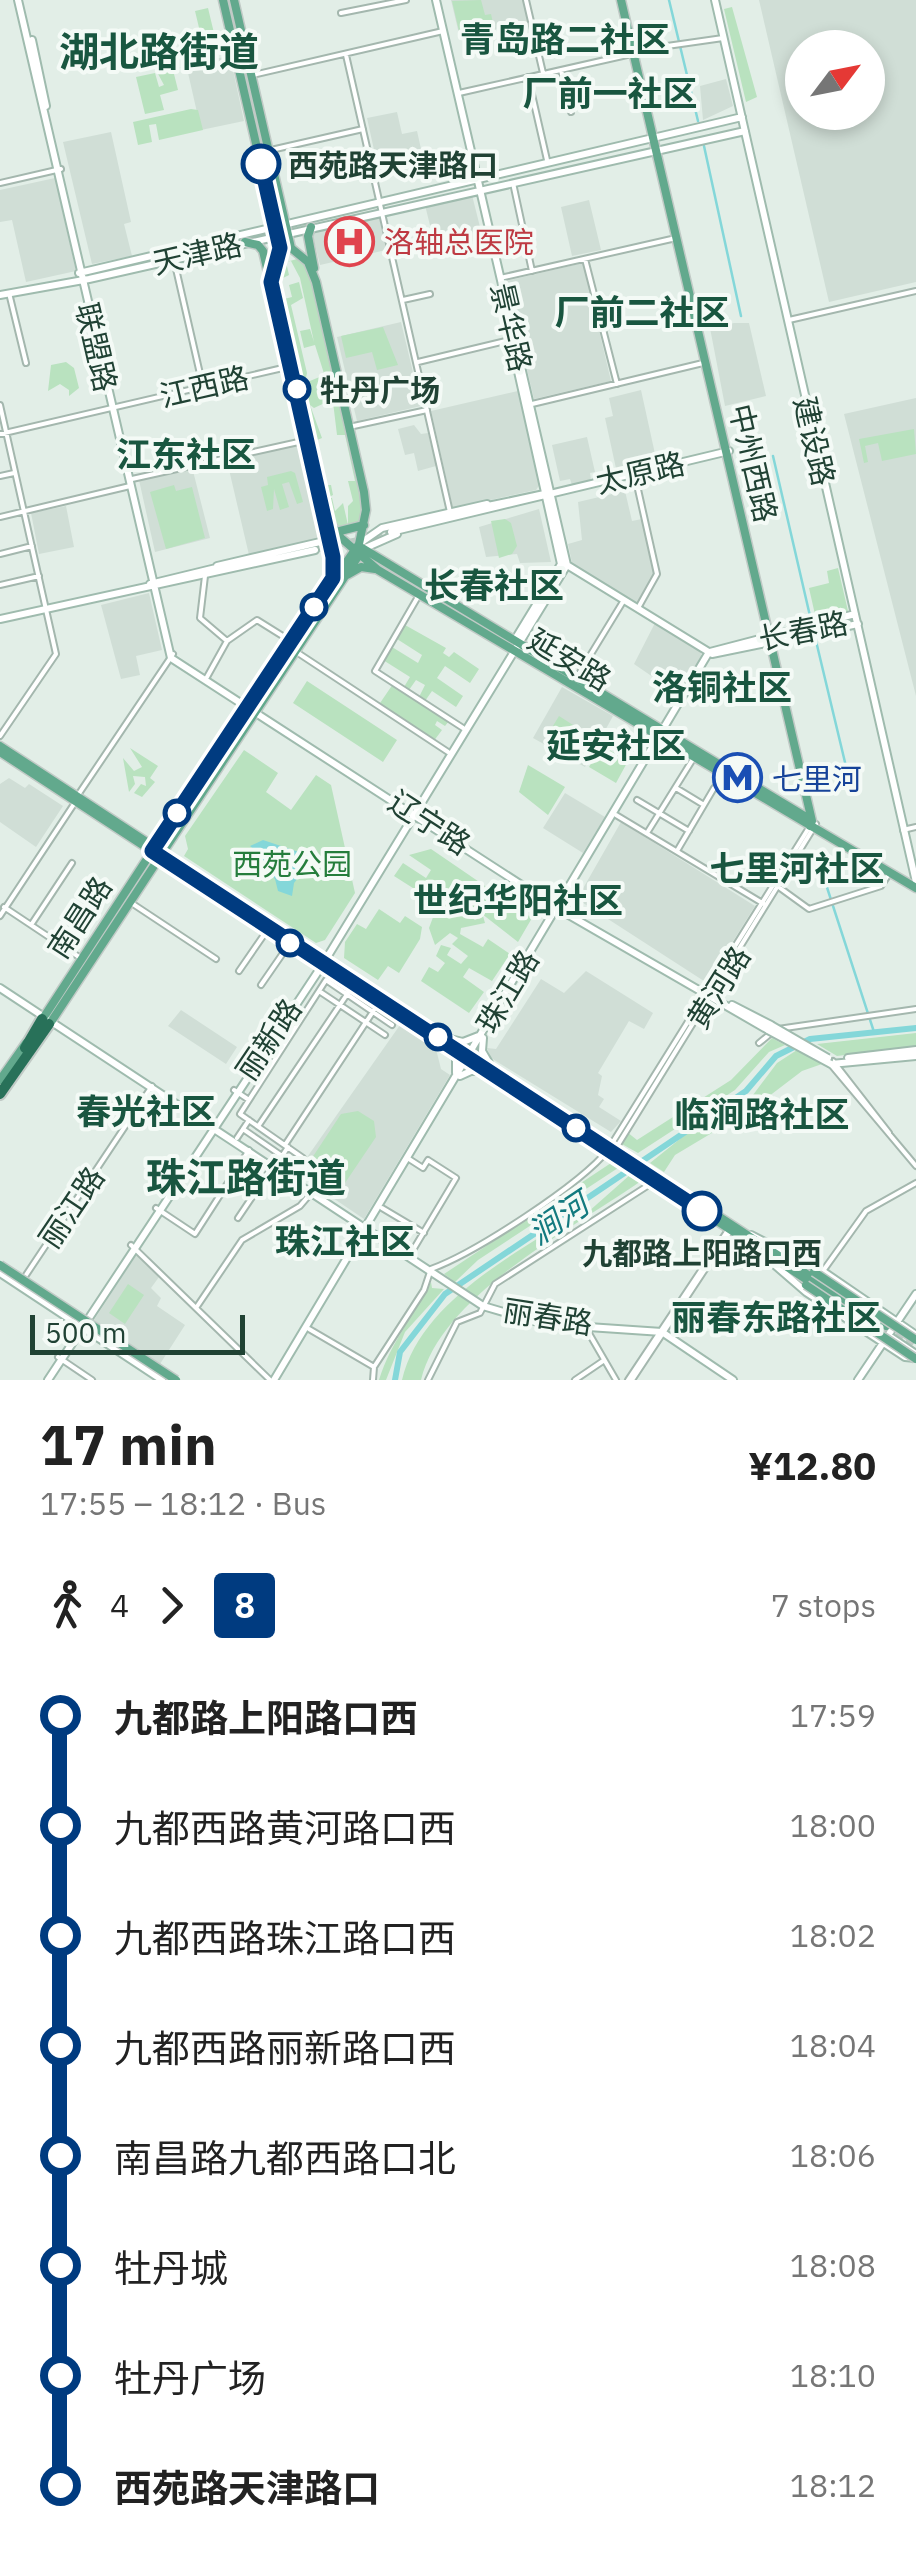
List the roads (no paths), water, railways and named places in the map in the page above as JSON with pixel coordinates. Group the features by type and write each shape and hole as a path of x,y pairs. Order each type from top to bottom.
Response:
{"highway":[{"name":"南昌路","path":"3,1086 46,1019"}],"main road":[{"name":"联盟路","path":"20,0 172,656"},
{"path":"223,0 269,150 282,230 280,254 271,282"},
{"path":"234,0 258,153 282,230 291,248 312,268 316,282"},
{"name":"景华路","path":"434,0 564,565"},
{"name":"中州西路","path":"623,0 813,825"},
{"name":"建设路","path":"716,0 916,885"},
{"name":"建设路","path":"716,0 741,118"},
{"name":"天津路","path":"477,185 512,181 741,118"},
{"name":"天津路","path":"3,293 477,185 548,164 744,131"},
{"name":"景华路","path":"477,185 528,405"},
{"name":"天津路","path":"82,275 173,259 381,207"},
{"path":"311,227 308,236 316,282 364,492 364,525 358,550"},
{"path":"245,242 260,247 271,282 323,513 332,532 336,582 359,567 383,570"},
{"path":"275,263 300,257"},
{"name":"太原路","path":"390,530 727,452"},
{"path":"358,550 382,528 499,505"},
{"path":"358,550 384,537 499,505"},
{"path":"204,573 320,542 332,532 364,525"},
{"name":"延安路","path":"332,532 419,595 577,678 693,759 813,825"},
{"path":"0,619 315,548"},
{"name":"南昌路","path":"3,1086 358,550"},
{"path":"204,573 324,551 333,557"},
{"path":"515,647 564,565 711,653"},
{"name":"延安路","path":"383,570 792,807 813,825"},
{"name":"长春路","path":"711,653 857,619"},
{"name":"中州西路","path":"769,639 813,825"},
{"name":"丽新路","path":"413,813 515,647"},
{"name":"丽新路","path":"45,1380 323,960 515,647"},
{"name":"珠江路","path":"274,1380 382,1208 711,653"},
{"path":"172,656 250,708"},
{"path":"172,656 250,708"},
{"name":"辽宁路","path":"250,708 559,907 832,1062"},
{"name":"珠江路","path":"559,907 662,734"},
{"path":"0,749 615,1150 730,1230 819,1272 916,1339"},
{"path":"792,807 804,795"},
{"path":"813,825 889,874 916,885"},
{"path":"813,825 916,885"},
{"name":"建设路","path":"904,828 916,873"},
{"path":"157,851 268,929 447,1041 463,1042 483,1034 482,1051 492,1070"},
{"name":"南昌路","path":"100,937 129,901 157,851"},
{"name":"丽春路","path":"0,986 431,1271"},
{"path":"447,1041 456,1058 458,1076 471,1070 492,1070"},
{"path":"832,1062 916,1053"},
{"name":"珠江路","path":"274,1380 309,1329 458,1076"},
{"path":"652,1177 890,1332"},
{"name":"丽春路","path":"369,1228 484,1306 518,1317 661,1330"},
{"path":"746,1237 806,1285 916,1357"},
{"path":"746,1237 806,1292 890,1332 916,1339"},
{"path":"757,1248 890,1332"},
{"path":"0,1267 24,1278 172,1380"},
{"path":"0,1267 172,1380"},
{"path":"0,1267 172,1380"},
{"path":"819,1272 916,1357"},
{"path":"858,1380 916,1296"},
{"path":"661,1330 729,1378"}],"street":[{"path":"341,13 406,0"},
{"path":"526,0 543,74"},
{"path":"246,76 442,31"},
{"path":"456,94 635,52 723,38"},
{"path":"346,54 450,512"},
{"path":"561,70 570,112"},
{"path":"528,77 548,164"},
{"path":"258,153 364,130"},
{"path":"0,183 58,169"},
{"path":"512,181 532,271"},
{"path":"500,278 677,238"},
{"path":"173,259 203,387"},
{"path":"585,259 617,384"},
{"path":"790,321 916,292"},
{"path":"3,293 26,363"},
{"path":"403,300 430,294"},
{"path":"417,362 510,340"},
{"path":"528,405 706,362"},
{"name":"江西路","path":"3,433 292,366"},
{"path":"0,405 3,433 56,654 0,736"},
{"path":"348,427 427,410"},
{"path":"0,517 308,440"},
{"path":"0,476 14,473"},
{"path":"635,474 657,574 638,608"},
{"path":"0,554 32,546"},
{"path":"204,573 200,618 227,641"},
{"path":"0,585 39,576"},
{"path":"419,595 375,671 463,728"},
{"path":"577,678 624,600"},
{"path":"207,677 227,641 258,620 448,752"},
{"path":"0,914 172,656"},
{"path":"647,834 693,759"},
{"path":"676,788 704,804"},
{"path":"677,851 714,788"},
{"path":"637,800 688,831"},
{"path":"616,815 766,905"},
{"name":"黄河路","path":"766,905 780,888 813,825"},
{"name":"黄河路","path":"431,1271 476,1248 615,1150 813,825"},
{"path":"904,828 916,825"},
{"path":"31,925 72,863"},
{"path":"780,888 809,910 881,886 889,874"},
{"path":"129,901 216,959"},
{"path":"5,907 85,961"},
{"path":"239,972 268,929"},
{"path":"262,985 290,943"},
{"path":"304,1158 240,1114 326,980 392,1025"},
{"path":"258,1127 354,984"},
{"path":"319,991 386,1036"},
{"path":"242,1129 282,1156 380,1001"},
{"path":"767,1027 759,1043 784,1025 916,1010"},
{"path":"286,1016 298,1024"},
{"path":"269,1041 282,1050"},
{"path":"832,1062 916,1164"},
{"path":"252,1066 265,1075"},
{"name":"丽江路","path":"24,1278 152,1086"},
{"path":"236,1091 249,1100"},
{"path":"237,1138 248,1120"},
{"path":"264,1160 272,1148"},
{"path":"158,1209 195,1234 249,1150"},
{"path":"409,1159 423,1168 428,1160 456,1178 410,1255"},
{"path":"238,1218 273,1166"},
{"path":"428,1380 457,1322 484,1306 496,1284 652,1177"},
{"path":"819,1272 866,1211 916,1183"},
{"path":"196,1308 242,1240 300,1206 312,1192"},
{"path":"382,1208 424,1233"},
{"path":"630,1380 730,1230"},
{"path":"133,1247 274,1380"},
{"path":"373,1380 374,1367 424,1290 431,1271"},
{"path":"584,1325 616,1380"},
{"path":"309,1329 374,1367"},
{"path":"59,1358 92,1380"},
{"path":"575,1380 603,1360"}],"water":[{"path":"263,840 314,857 294,883 292,896 278,891 275,879 257,861 258,853 250,846"}],"waterway":[{"path":"669,0 698,121"},
{"path":"704,146 741,316"},
{"path":"773,456 810,616"},
{"path":"816,641 849,779"},
{"path":"821,869 874,1032"},
{"name":"涧河","path":"395,1380 400,1352 445,1294 746,1091 776,1056 810,1039 916,1028"}],"tunnel":[{"path":"315,550 391,532"},
{"path":"887,1326 916,1346"}],"place":[{"name":"西苑路天津路口","path":"261,164"},
{"name":"洛轴总医院","path":"349,241"},
{"name":"牡丹广场","path":"297,389"},
{"name":"七里河","path":"737,778"},
{"name":"九都路上阳路口西","path":"702,1211"}],"district":[{"name":"青岛路二社区","path":"565,39"},
{"name":"湖北路街道","path":"159,51"},
{"name":"厂前一社区","path":"610,93"},
{"name":"厂前二社区","path":"642,312"},
{"name":"江东社区","path":"186,454"},
{"name":"长春社区","path":"494,585"},
{"name":"洛铜社区","path":"722,687"},
{"name":"延安社区","path":"616,745"},
{"name":"七里河社区","path":"797,868"},
{"name":"世纪华阳社区","path":"518,900"},
{"name":"春光社区","path":"146,1111"},
{"name":"临涧路社区","path":"762,1114"},
{"name":"珠江路街道","path":"246,1177"},
{"name":"珠江社区","path":"345,1241"},
{"name":"丽春东路社区","path":"776,1317"}],"park label":[{"name":"西苑公园","path":"292,863"}]}
